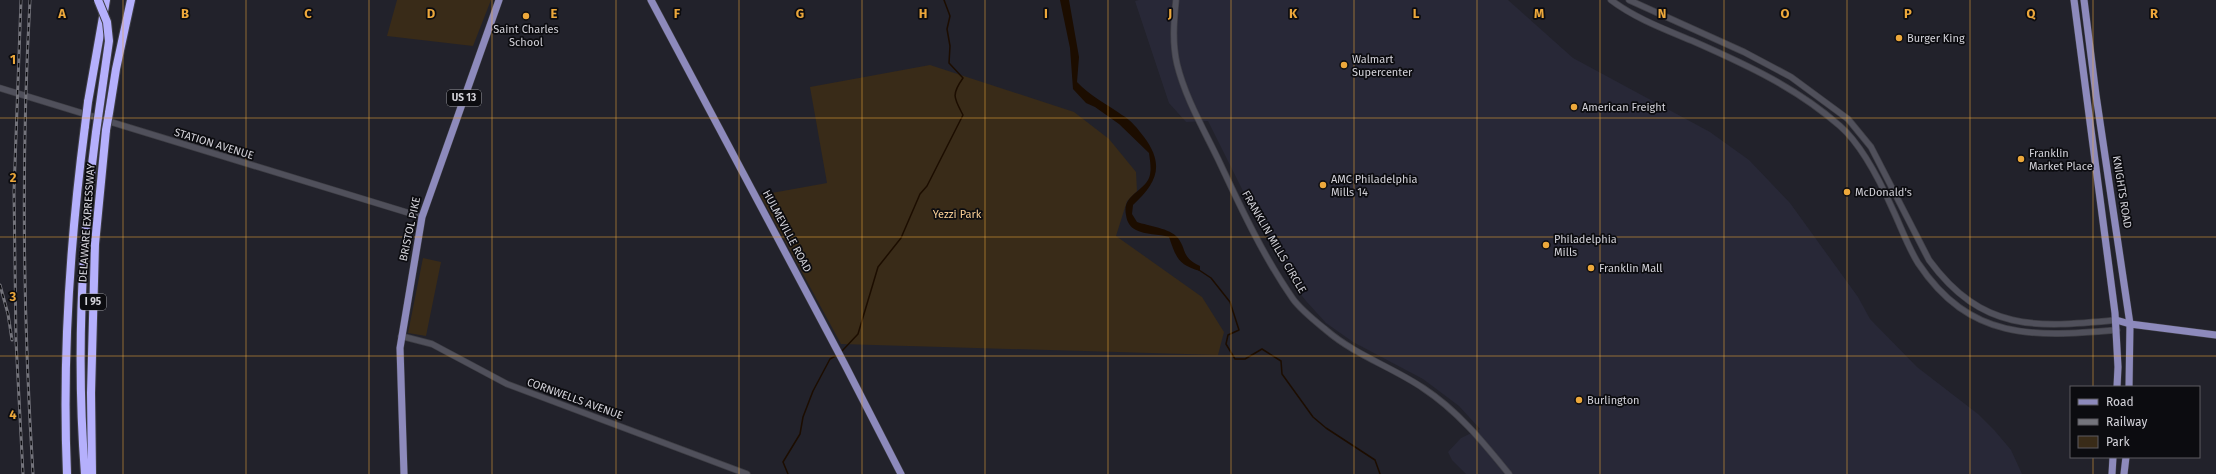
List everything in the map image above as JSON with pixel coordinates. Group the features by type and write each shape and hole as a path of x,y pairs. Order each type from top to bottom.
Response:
{"highway":[{"path":"98,44 99,0"},
{"path":"85,474 80,398 80,309 84,237 96,132 109,41 107,22 99,0"},
{"name":"DELAWARE EXPRESSWAY","path":"67,474 67,316 75,217 88,102 106,0"},
{"name":"DELAWARE EXPRESSWAY","path":"92,474 91,393 95,244 106,130 116,69 131,0"}],"main road":[{"name":"BRISTOL PIKE","path":"404,474 399,381 401,336 422,217 499,0"},
{"name":"HULMEVILLE ROAD","path":"651,0 844,362 901,474"},
{"name":"KNIGHTS ROAD","path":"2074,0 2116,320 2117,386"},
{"name":"KNIGHTS ROAD","path":"2084,0 2096,95 2130,324 2129,386"},
{"path":"2116,320 2130,324 2216,335"},
{"path":"2117,330 2130,324"},
{"path":"2112,474 2113,458"},
{"path":"2124,474 2126,458"}],"street":[{"name":"FRANKLIN MILLS CIRCLE","path":"1176,0 1174,45 1177,64 1192,107 1231,187 1275,270 1294,300 1327,331 1340,340 1423,388 1445,404 1469,426 1509,474"},
{"path":"1611,0 1647,21 1769,76 1797,94 1841,127 1865,158 1885,193 1918,262 1950,300 1970,314 2012,331 2057,335 2117,330"},
{"path":"1629,0 1744,52 1791,77 1848,119 1871,147 1930,260 1941,277 1970,301 1993,314 2013,321 2028,324 2058,326 2116,320"},
{"name":"STATION AVENUE","path":"0,88 422,217"},
{"name":"CORNWELLS AVENUE","path":"401,336 432,344 507,384 747,474"}],"shaded area":[{"path":"1060,0 1069,0 1079,57 1077,82 1093,96 1131,122 1144,137 1155,156 1156,165 1153,181 1148,189 1133,205 1132,214 1137,222 1170,232 1178,238 1190,260 1200,266 1200,271 1182,263 1176,255 1169,237 1140,232 1130,226 1126,215 1127,203 1149,178 1151,169 1149,153 1119,124 1095,107 1086,103 1073,89 1070,48"},
{"name":"Philadelphia Mills","path":"1508,0 1573,58 1710,132 1749,160 1790,203 1858,297 1870,319 1917,367 1978,414 1995,431 2011,450 2022,474 1466,474 1452,460 1448,452 1461,438 1480,429 1459,406 1423,379 1353,342 1326,323 1306,301 1295,287 1242,189 1208,121 1186,122 1169,103 1135,1"}],"green space":[{"path":"397,0 491,0 473,46 387,36"},
{"name":"Yezzi Park","path":"930,65 1074,112 1109,139 1136,172 1137,191 1127,201 1116,236 1202,297 1224,332 1218,355 841,344 760,195 827,183 810,87"},
{"path":"423,258 441,262 426,336 408,333"}],"waterway":[{"path":"842,351 858,334 878,267 901,238 920,194 927,186 963,115 955,96 955,93 963,78 949,63 950,46 947,29 950,16 944,0"},
{"path":"1199,270 1211,278 1230,302 1239,330 1228,335 1226,344 1235,359 1245,359 1262,349 1281,361 1282,374 1313,417 1326,428 1375,460 1380,474"},
{"path":"788,474 783,462 800,434 803,417 813,391 830,359 837,355"}],"railway":[{"path":"21,0 14,191 16,341 23,474"},
{"path":"30,0 25,118 24,237 27,356 33,474"},
{"path":"0,285 8,314 12,340"}],"place":[{"name":"Saint Charles School","path":"526,16"},
{"name":"Burger King","path":"1899,38"},
{"name":"Walmart Supercenter","path":"1344,65"},
{"name":"American Freight","path":"1574,107"},
{"name":"Franklin Market Place","path":"2021,159"},
{"name":"AMC Philadelphia Mills 14","path":"1323,185"},
{"name":"McDonald's","path":"1847,192"},
{"name":"Philadelphia Mills","path":"1546,245"},
{"name":"Franklin Mall","path":"1591,268"},
{"name":"Burlington","path":"1579,400"}]}
